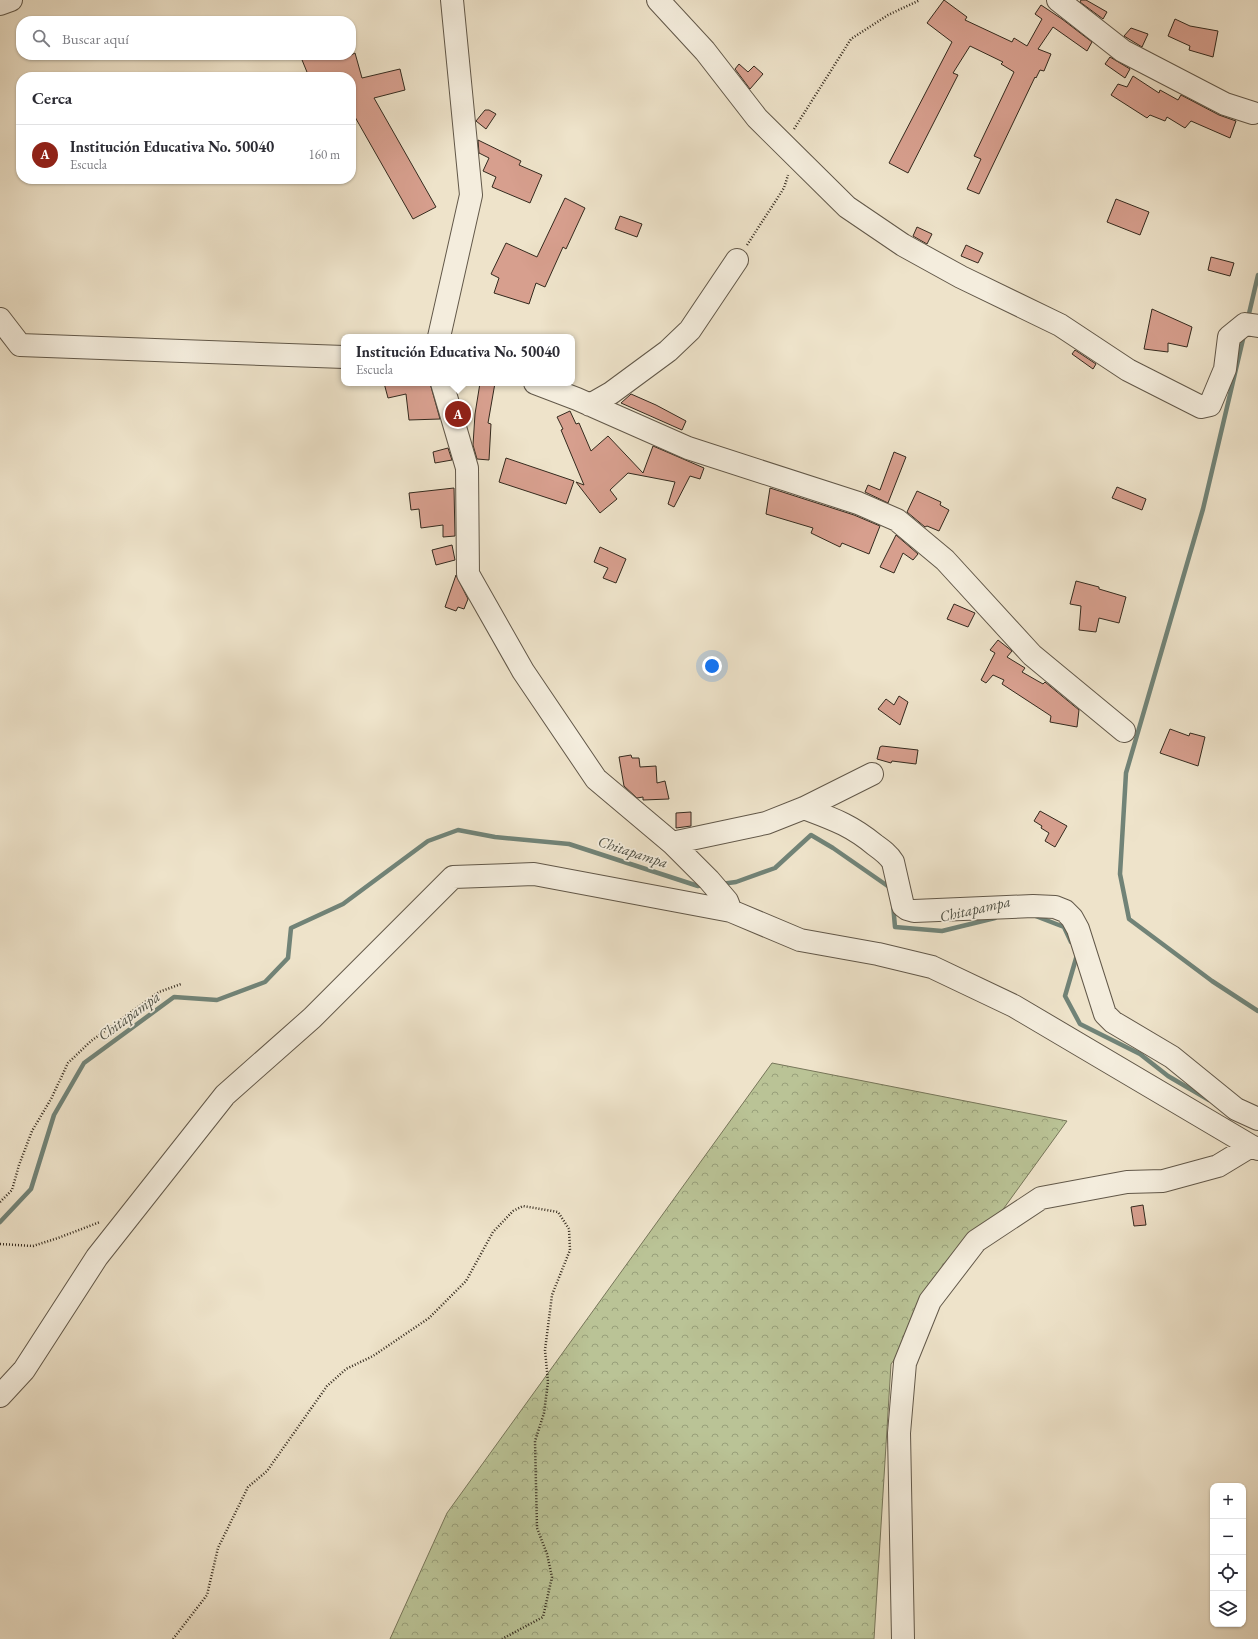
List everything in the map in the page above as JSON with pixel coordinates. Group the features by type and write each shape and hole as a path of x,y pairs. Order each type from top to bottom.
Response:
{"street":[{"path":"0,4 11,0"},
{"path":"440,334 471,195 452,0"},
{"path":"658,0 705,51 757,118 847,208 903,245 961,277 1060,324 1128,370 1201,407 1210,405 1225,368 1229,337 1245,324 1258,326"},
{"path":"1058,0 1123,51 1225,104 1252,113"},
{"path":"590,405 611,393 668,351 690,330 737,260"},
{"path":"0,320 20,345 341,357"},
{"path":"443,386 467,468 468,574 523,671 596,779 672,843 709,880 729,906"},
{"path":"542,386 688,448 858,503 897,520 945,560 1032,655 1124,731"},
{"path":"672,843 766,823 804,808 872,774"},
{"path":"804,808 841,822 861,833 890,857 893,862 903,906 907,909 914,911 1033,906 1055,907 1065,911 1072,918 1078,929 1105,1014 1113,1022 1172,1057 1236,1109 1258,1119"},
{"path":"0,1396 24,1370 98,1257 224,1095 312,1018 454,877 534,874 729,906 800,940 878,954 932,967 1014,1006 1254,1147"},
{"path":"903,1639 900,1433 905,1363 930,1301 976,1241 1041,1198 1127,1182 1163,1181 1218,1166 1254,1147"}],"path":[{"path":"737,260 784,188 790,150 851,39 888,15 920,0"},
{"path":"0,1202 12,1190 19,1165 32,1131 51,1099 68,1064 91,1041 159,992 181,984"},
{"path":"173,1639 207,1595 218,1548 248,1487 267,1471 327,1386 346,1369 373,1356 429,1318 466,1281 493,1232 513,1212 523,1206 558,1212 569,1229 570,1250 552,1295 545,1350 548,1382 544,1413 535,1440 537,1528 547,1554 552,1577 543,1617 502,1639"},
{"path":"0,1244 33,1246 102,1222"}],"green space":[{"path":"772,1063 1067,1121 891,1364 874,1639 390,1639 447,1513"}],"building":[{"path":"944,0 967,17 965,20 1012,42 1014,38 1027,46 1042,19 1035,14 1041,5 1092,42 1087,51 1053,27 1038,49 1051,54 1044,71 1040,70 1036,78 1035,77 979,194 967,189 981,159 974,156 1014,72 1001,64 1003,62 970,46 953,73 958,75 908,173 889,163 952,42 927,23"},
{"path":"1081,0 1086,0 1107,12 1103,19 1080,2"},
{"path":"1175,19 1190,26 1218,31 1213,57 1189,50 1190,46 1168,36"},
{"path":"1131,28 1148,34 1142,47 1124,36"},
{"path":"356,57 362,78 400,69 405,90 374,98 436,207 413,219 356,119 356,72 307,72 302,60 356,60"},
{"path":"1110,57 1130,69 1125,78 1105,64"},
{"path":"739,64 748,72 754,66 763,74 750,89 735,69"},
{"path":"1133,76 1159,93 1160,90 1178,100 1181,95 1219,115 1236,121 1230,138 1191,121 1185,128 1167,117 1165,121 1150,115 1147,118 1111,95 1118,84 1127,87"},
{"path":"485,110 489,110 496,114 486,129 476,121"},
{"path":"478,140 521,161 519,165 542,175 530,203 492,187 496,177 483,171 489,158 479,153"},
{"path":"565,198 585,208 566,249 563,247 545,287 536,283 529,304 494,293 499,278 491,274 506,243 537,257"},
{"path":"1116,199 1149,212 1140,235 1107,222"},
{"path":"620,216 642,224 637,237 615,229"},
{"path":"917,227 932,234 927,244 913,236"},
{"path":"966,245 983,253 978,263 961,256"},
{"path":"1211,257 1234,263 1230,276 1208,270"},
{"path":"1152,309 1192,327 1187,347 1168,343 1168,352 1144,349"},
{"path":"1075,350 1096,364 1093,369 1072,354"},
{"path":"385,386 431,386 440,419 409,420 406,394 388,398"},
{"path":"480,386 494,386 488,423 491,424 489,460 477,459 473,445 475,414"},
{"path":"631,394 686,421 682,430 621,403"},
{"path":"570,411 576,424 579,423 591,451 608,436 643,473 653,446 704,468 700,479 690,476 674,507 668,504 675,482 628,473 610,490 617,499 600,513 576,482 584,485 557,417"},
{"path":"448,448 452,460 435,463 433,452"},
{"path":"894,452 906,457 888,503 865,492 868,485 880,490"},
{"path":"506,458 574,481 566,504 499,482"},
{"path":"1117,487 1146,499 1142,510 1112,498"},
{"path":"454,488 455,536 443,537 443,525 421,528 419,509 411,510 409,493"},
{"path":"770,488 854,515 880,526 869,554 842,543 840,547 811,533 813,528 766,514"},
{"path":"917,491 941,502 940,505 949,510 939,531 927,526 925,527 907,512"},
{"path":"896,535 918,554 913,560 903,553 894,573 880,567"},
{"path":"452,545 455,560 436,565 432,550"},
{"path":"600,547 626,559 616,583 603,578 608,568 594,562"},
{"path":"456,575 468,599 464,609 458,607 456,611 445,607"},
{"path":"1076,581 1099,587 1099,589 1126,597 1119,623 1099,618 1096,632 1079,630 1081,606 1070,604"},
{"path":"954,604 975,613 968,627 947,619"},
{"path":"998,640 1012,651 1007,657 1025,668 1022,672 1043,684 1045,682 1079,710 1077,727 1050,722 1051,716 1002,684 1004,680 993,675 986,683 981,680 995,653 990,650"},
{"path":"899,696 908,702 900,725 878,709 886,699 894,705"},
{"path":"1170,729 1189,736 1190,733 1205,737 1198,766 1160,753"},
{"path":"880,747 918,750 916,764 892,761 891,763 877,759"},
{"path":"631,755 632,758 639,758 640,767 656,766 657,783 665,781 669,799 643,800 643,797 637,798 624,786 619,757"},
{"path":"1040,811 1067,826 1055,847 1045,841 1049,833 1034,821"},
{"path":"691,812 691,826 676,828 676,813"},
{"path":"1143,1205 1146,1225 1134,1226 1131,1207"}],"waterway":[{"path":"1248,318 1258,275"},
{"path":"1244,335 1203,509 1126,773 1120,874 1129,919 1212,981 1258,1011"},
{"name":"Chitapampa","path":"0,1222 31,1189 54,1115 84,1063 174,997 217,1000 265,982 288,958 291,928 343,904 428,841 458,830 495,837 569,844 698,886 704,885"},
{"name":"Chitapampa","path":"721,884 736,882 775,868 811,835 833,848 892,889"},
{"name":"Chitapampa","path":"893,904 895,927 942,931 995,918"},
{"name":"Chitapampa","path":"1033,915 1064,927 1071,942"},
{"name":"Chitapampa","path":"1076,953 1077,955 1065,996 1080,1024 1140,1054 1168,1076 1209,1100"}],"place":[{"name":"Institución Educativa No. 50040","path":"458,414"}]}
